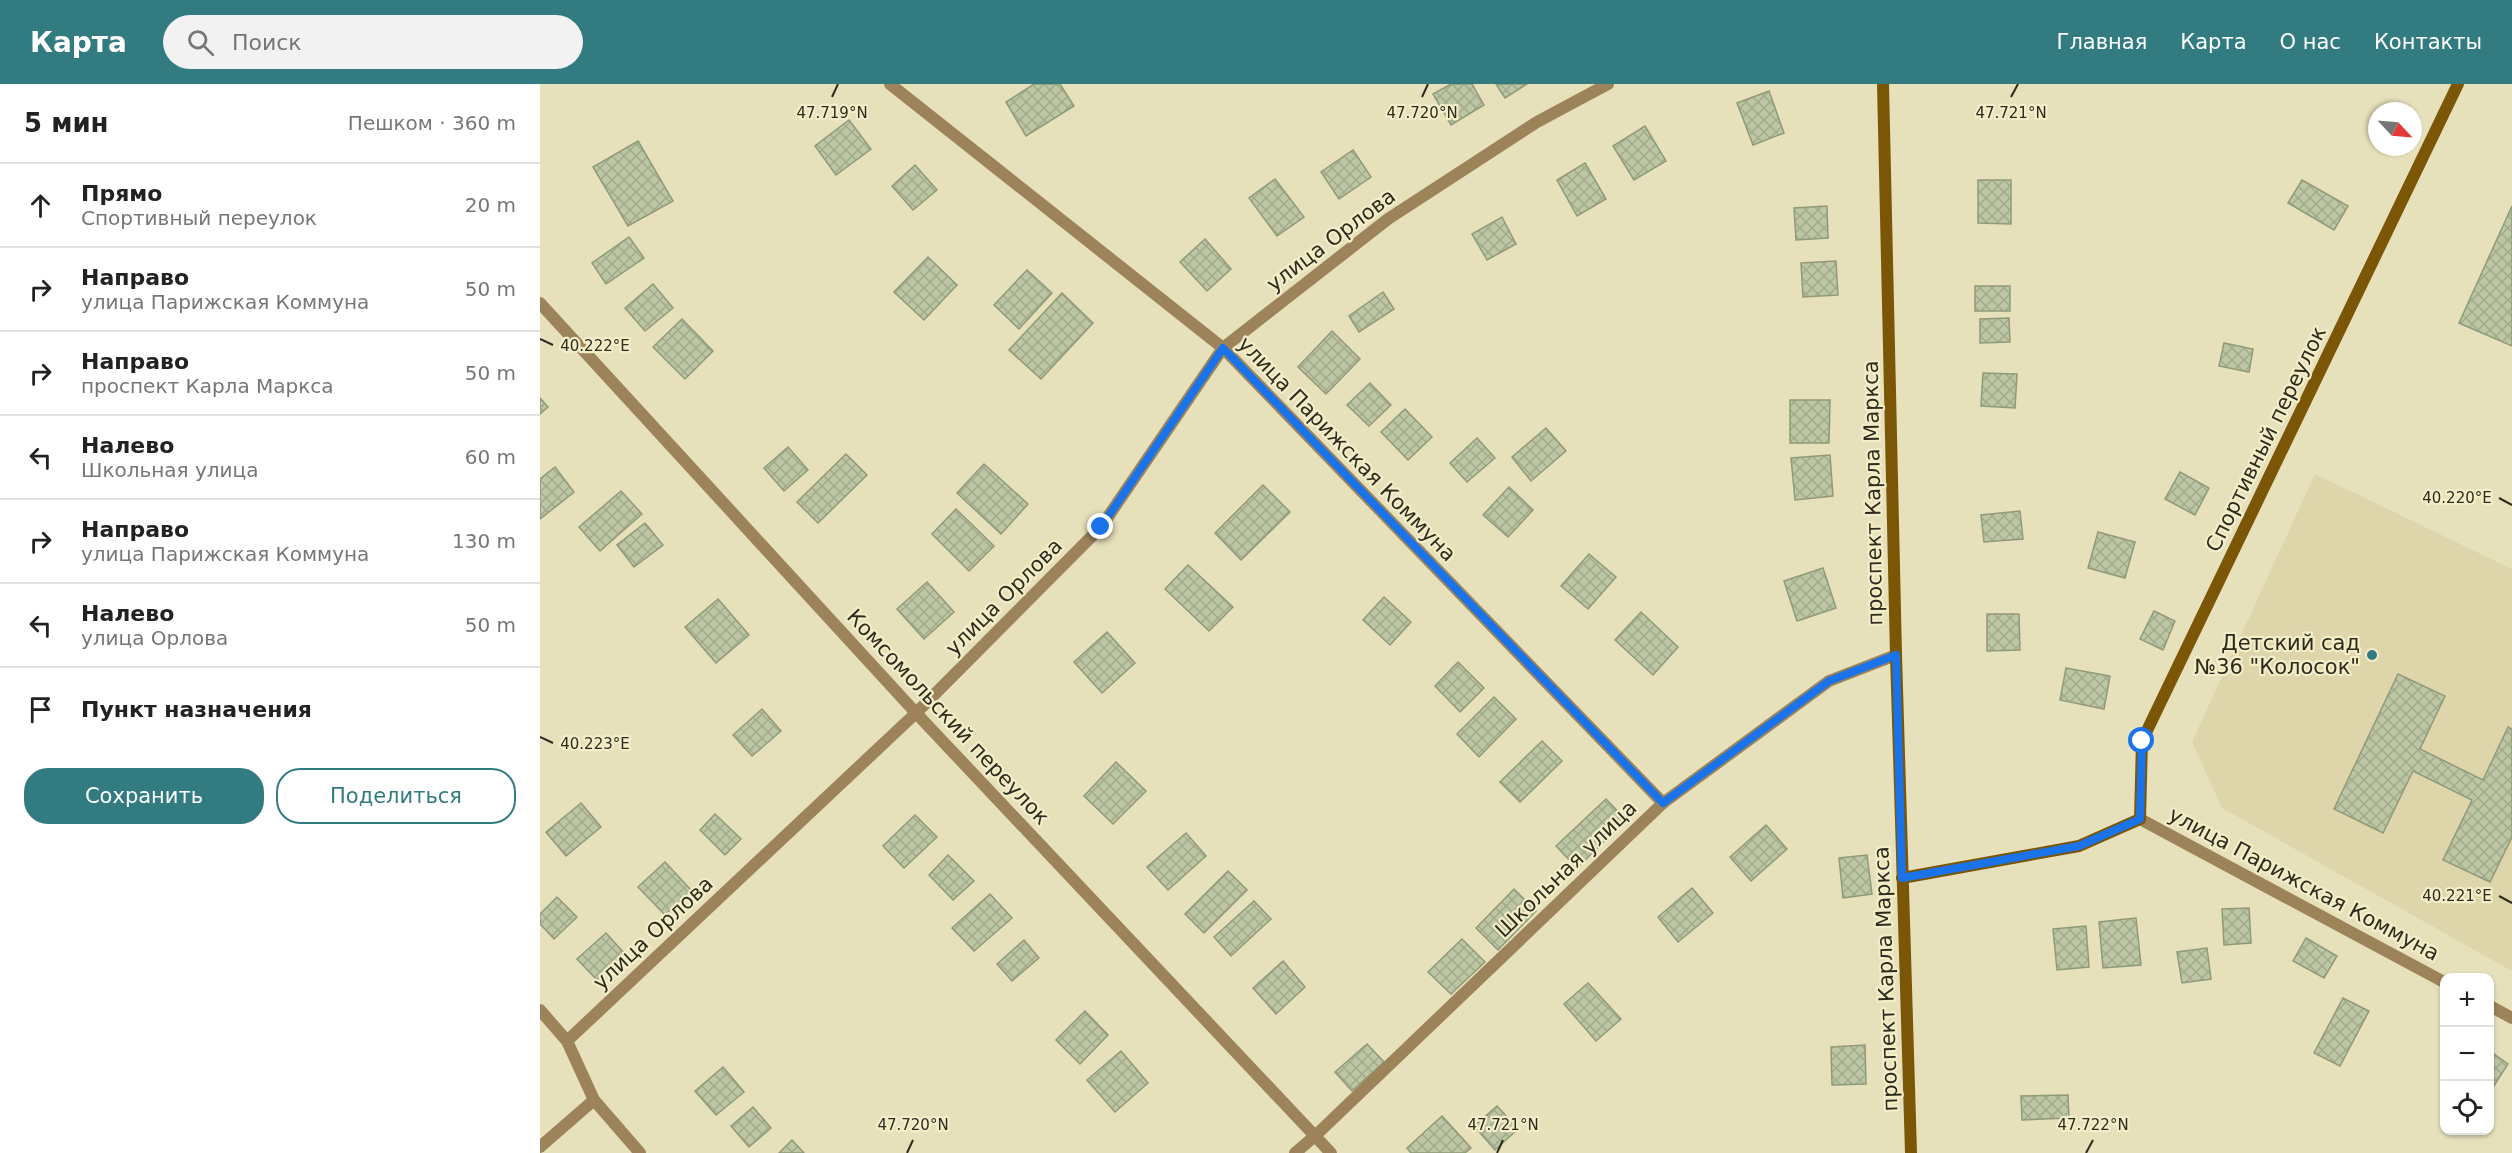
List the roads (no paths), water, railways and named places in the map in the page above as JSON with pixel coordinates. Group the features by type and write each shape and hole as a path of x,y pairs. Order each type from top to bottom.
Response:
{"main road":[{"name":"проспект Карла Маркса","path":"1883,84 1896,655 1911,1153"},
{"name":"Спортивный переулок","path":"2140,819 2142,741 2458,84"},
{"name":"улица Парижская Коммуна","path":"1902,878 2079,846 2140,819"}],"street":[{"name":"улица Орлова","path":"567,1041 916,713 1101,527 1223,348 1388,219 1537,122 1608,84"},
{"name":"улица Парижская Коммуна","path":"897,86 1223,348 1663,803"},
{"name":"Комсомольский переулок","path":"540,303 916,713 1331,1153"},
{"name":"Школьная улица","path":"1295,1153 1663,803 1829,681 1896,655"},
{"name":"улица Парижская Коммуна","path":"2140,819 2440,979"},
{"path":"2494,1008 2512,1018"},
{"path":"540,1010 567,1041 594,1100 640,1153"},
{"path":"540,1147 594,1100"}],"place":[{"name":"Детский сад №36 \"Колосок\"","path":"2372,655"}]}
